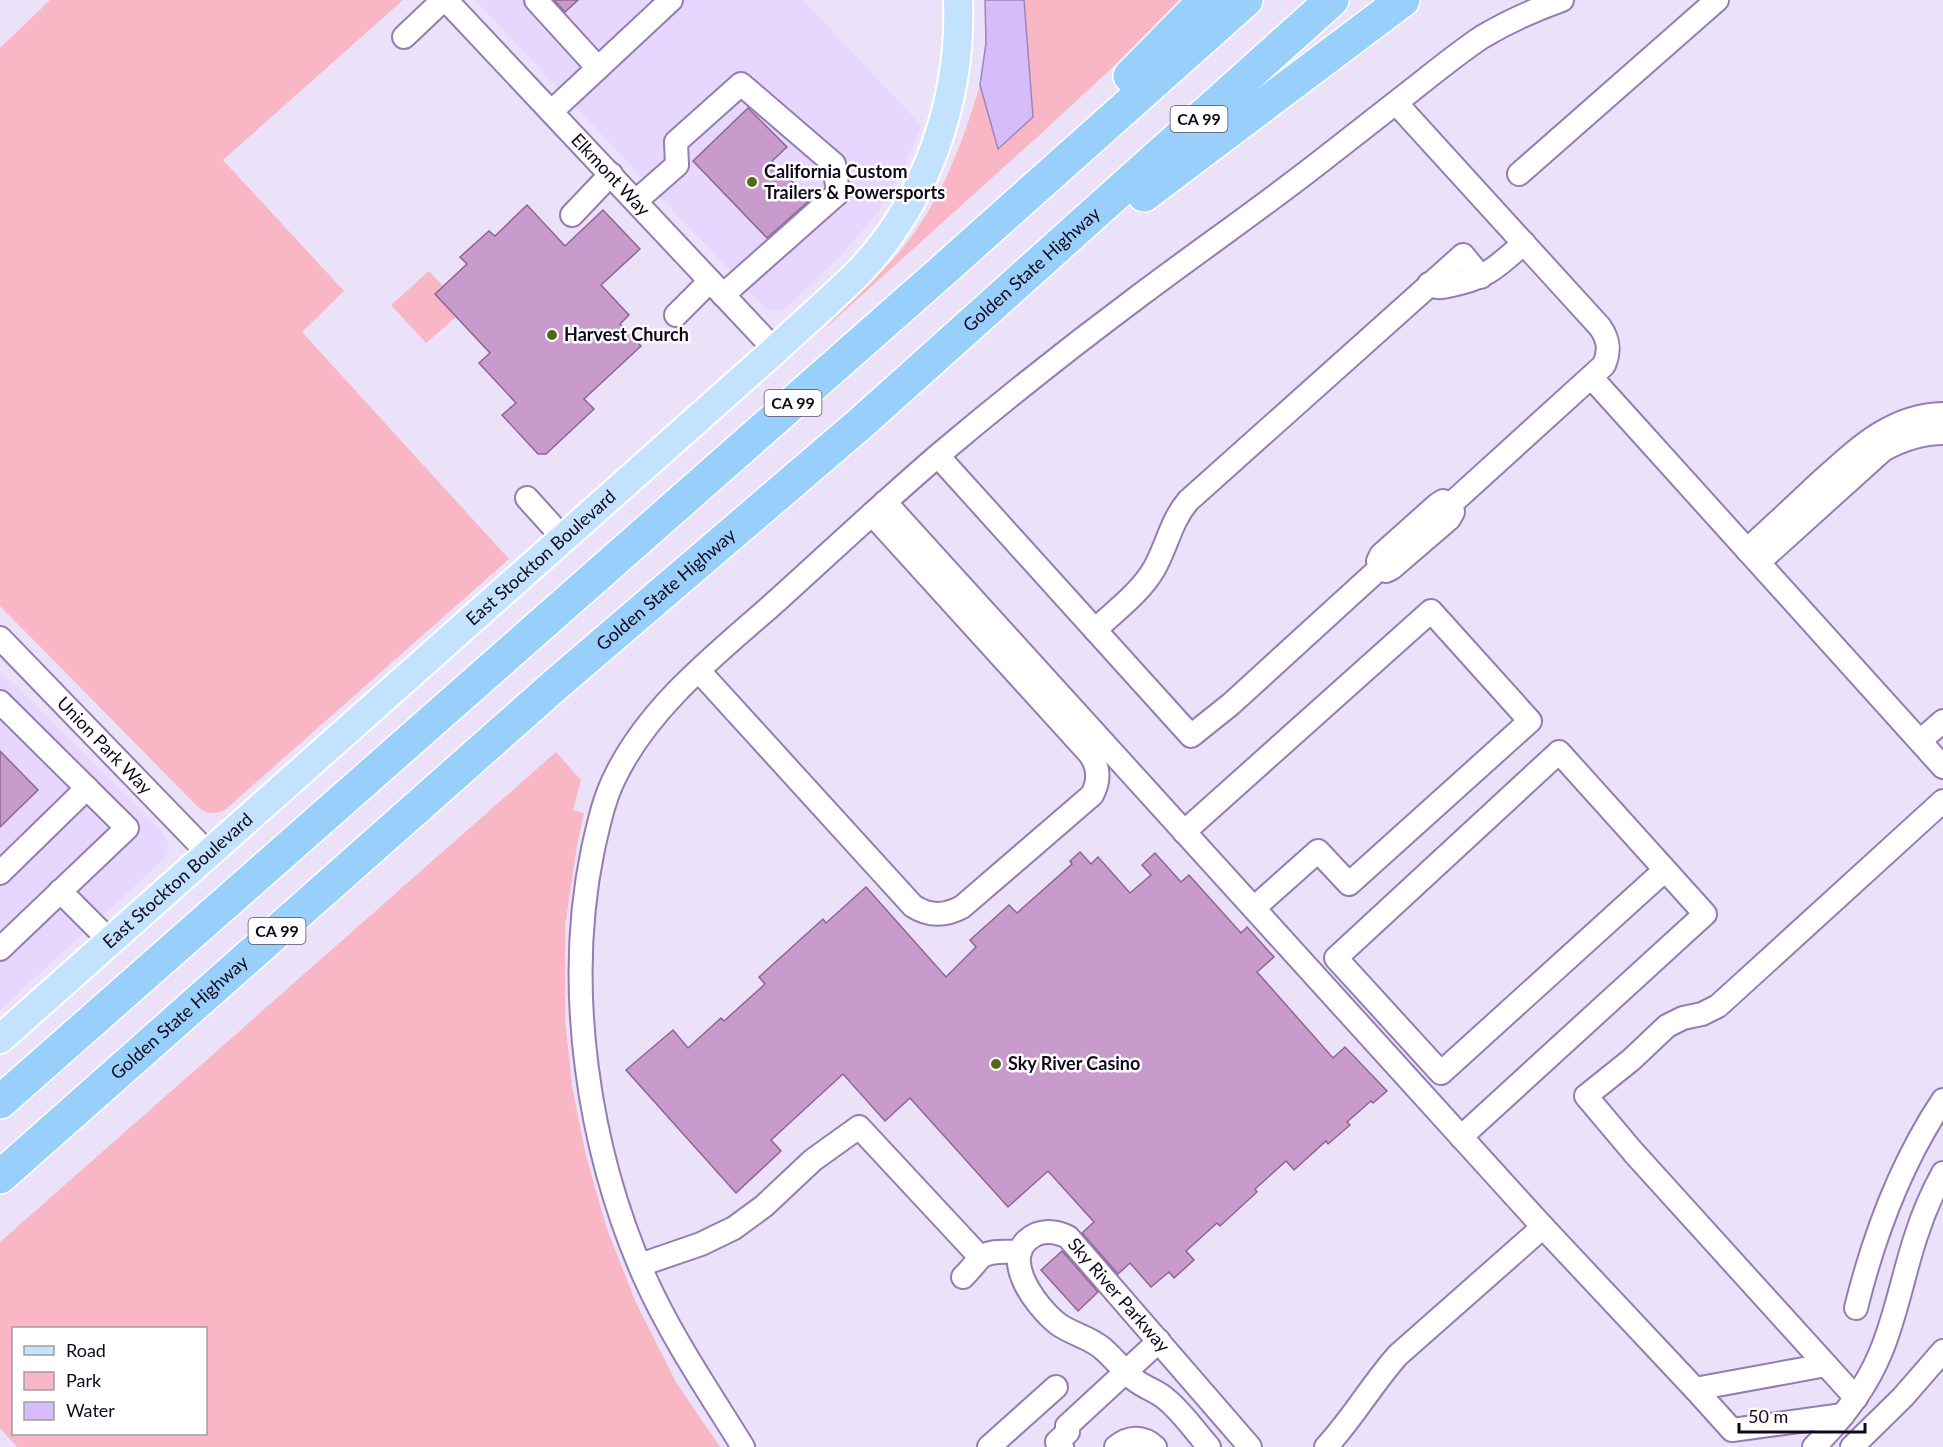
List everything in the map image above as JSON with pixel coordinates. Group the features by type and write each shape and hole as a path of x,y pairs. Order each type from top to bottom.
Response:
{"highway":[{"path":"940,273 1205,0"},
{"name":"CA 99","path":"0,1102 940,273 1245,0"},
{"name":"Golden State Highway","path":"0,1177 554,686 861,423 1332,0"},
{"path":"1067,238 1123,211 1403,0"}],"main road":[{"name":"East Stockton Boulevard","path":"0,1039 776,350 860,271 906,211 922,180 934,148 949,101 957,59 958,0"}],"street":[{"path":"404,37 445,0"},
{"name":"Elkmont Way","path":"445,0 776,350"},
{"path":"536,0 598,68"},
{"path":"552,111 671,0"},
{"path":"743,1447 686,1356 659,1307 640,1265 626,1231 604,1157 594,1110 584,1030 581,961 584,901 602,812 615,777 635,742 683,686 938,456 1053,362 1167,275 1282,192 1483,37 1530,12 1562,0"},
{"path":"1519,174 1717,0"},
{"path":"636,201 677,165 676,142 741,84 834,164 838,193 716,288 676,315"},
{"path":"938,456 1191,736 1231,704 1380,568 1379,558 1421,519 1440,502 1451,504 1604,365 1608,356 1609,347 1605,333 1396,103"},
{"path":"572,215 611,174"},
{"path":"1095,630 1146,581 1159,559 1176,517 1188,501 1463,255 1481,277 1524,243"},
{"path":"1591,377 1943,767"},
{"path":"1753,556 1872,437 1910,418 1943,414"},
{"path":"1753,556 1883,450 1917,435 1943,433"},
{"path":"527,498 564,539"},
{"path":"699,671 913,906 928,913 945,914 962,907 1092,795 1097,782 1097,767 1089,753 878,508"},
{"path":"878,508 1184,832 1543,1227 1732,1430 1850,1407"},
{"path":"1184,832 1431,611 1530,721 1349,884 1318,851 1254,909"},
{"name":"Union Park Way","path":"0,638 208,853"},
{"path":"0,702 127,828 0,947"},
{"path":"1920,741 1943,721"},
{"path":"1461,1137 1704,914 1665,870 1559,752 1336,958 1441,1073 1665,870"},
{"path":"0,873 87,788"},
{"path":"1850,1407 1826,1365 1634,1153 1586,1096 1631,1060 1667,1026 1718,1006 1943,801"},
{"path":"60,891 110,941"},
{"path":"1856,1308 1872,1252 1893,1195 1918,1140 1943,1100"},
{"path":"640,1265 701,1244 734,1228 764,1206 813,1160 859,1127 980,1257"},
{"path":"1814,1447 1850,1407 1872,1373 1887,1336 1916,1235 1937,1204 1943,1173"},
{"path":"1326,1447 1398,1355 1543,1227"},
{"name":"Sky River Parkway","path":"1020,1252 1030,1238 1045,1232 1061,1234 1068,1238 1250,1447"},
{"path":"963,1277 980,1257 998,1252 1020,1252 1018,1261 1022,1277 1045,1312 1064,1328 1102,1348 1130,1376 1171,1403 1209,1447"},
{"path":"1065,1440 1067,1426 1130,1376 1163,1346"},
{"path":"1852,1447 1902,1397 1943,1351"},
{"path":"1695,1389 1826,1365"},
{"path":"988,1447 1056,1387"},
{"path":"1116,1447 1132,1438 1145,1440 1155,1447"}],"shaded area":[{"path":"475,0 803,0 921,125 902,173 876,215 842,254 784,310 776,311 765,308"},
{"path":"0,671 164,834 169,848 165,858 0,1010"}],"green space":[{"path":"50,0 403,0 223,160 344,291 302,332 509,559 226,809 218,812 204,811 197,806 0,606 0,48"},
{"path":"1024,0 1185,0 820,333 872,282 915,232 949,172 980,85 998,148 1033,117"},
{"path":"429,271 443,286 435,294 456,317 426,343 391,305"},
{"path":"556,752 581,780 573,810 584,813 565,927 565,1018 572,1086 586,1156 607,1229 636,1303 676,1382 720,1447 17,1447 0,1428 0,1242"}],"water":[{"path":"985,0 1024,0 1033,117 998,149 980,85 986,43"}],"building":[{"path":"554,0 578,0 565,12"},
{"name":"California Custom Trailers & Powersports","path":"748,108 787,147 772,161 810,200 767,238 693,161"},
{"name":"Harvest Church","path":"527,205 565,246 603,210 640,249 601,285 629,315 620,324 641,346 584,399 594,409 546,454 538,454 502,415 516,403 479,363 490,353 435,294 467,264 460,257 489,231 495,236"},
{"path":"0,751 38,790 0,827"},
{"name":"Sky River Casino","path":"1080,852 1091,864 1098,857 1130,893 1151,875 1142,865 1155,853 1181,882 1189,875 1241,933 1247,927 1274,957 1257,972 1333,1058 1345,1047 1387,1091 1373,1103 1371,1101 1347,1122 1350,1125 1328,1144 1326,1141 1294,1170 1286,1161 1255,1189 1257,1192 1220,1226 1217,1223 1186,1251 1194,1260 1174,1278 1169,1272 1151,1287 1130,1263 1118,1274 1082,1233 1094,1222 1048,1171 1008,1207 910,1098 885,1121 843,1074 771,1140 781,1151 736,1193 626,1070 673,1030 688,1048 721,1018 724,1021 765,984 759,977 823,919 826,923 866,887 946,977 976,947 970,940 1009,905 1017,913 1072,864 1070,861"},
{"path":"1062,1251 1098,1292 1078,1311 1041,1270"}],"place":[{"name":"California Custom Trailers & Powersports","path":"752,182"},
{"name":"Harvest Church","path":"552,335"},
{"name":"Sky River Casino","path":"996,1064"}]}
